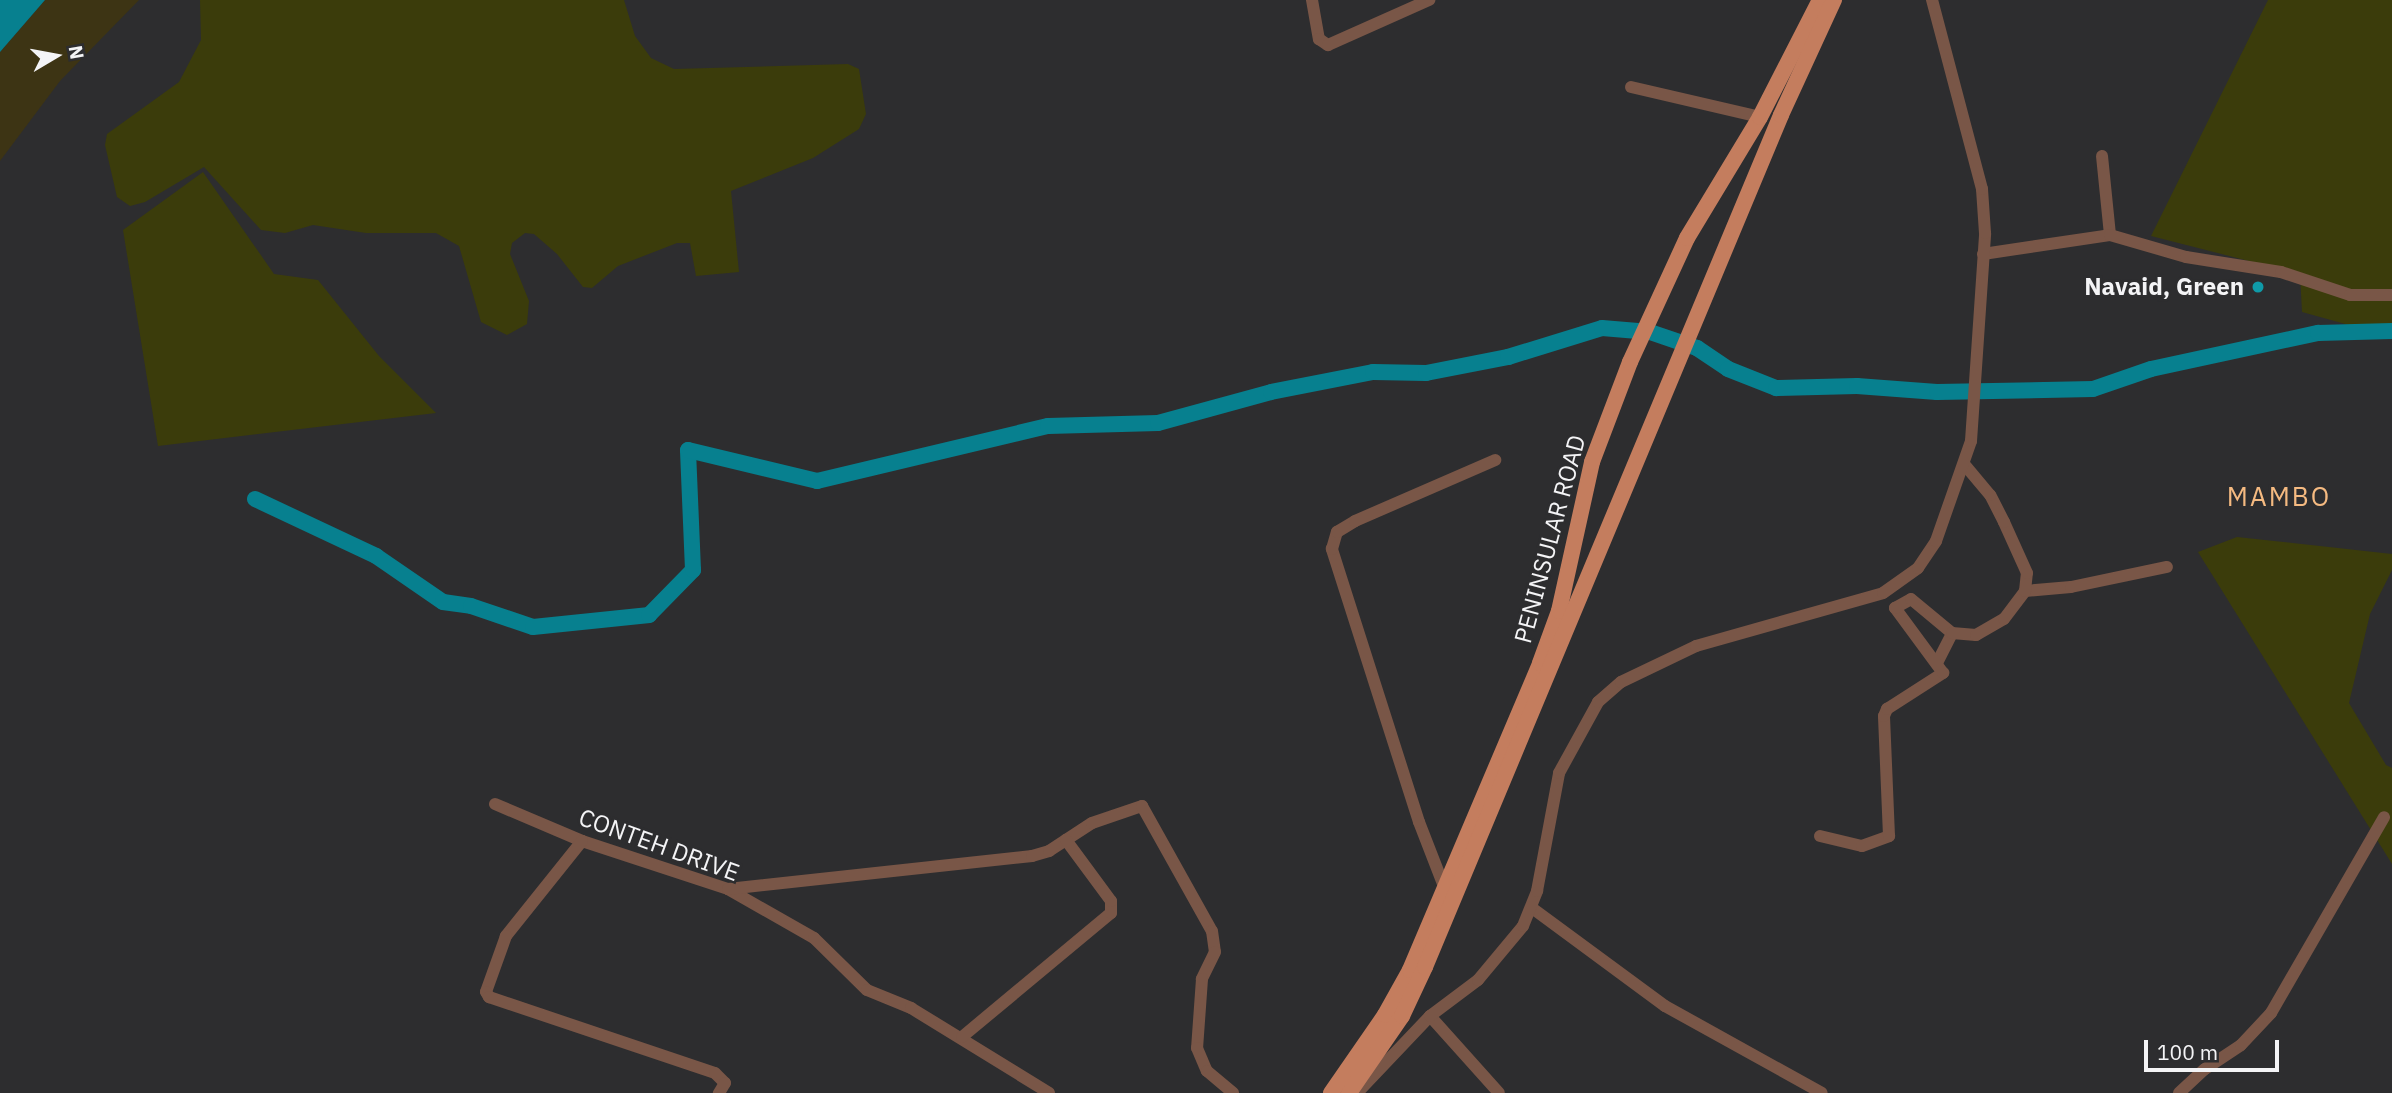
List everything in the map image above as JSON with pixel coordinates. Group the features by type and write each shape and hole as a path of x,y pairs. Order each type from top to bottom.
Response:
{"main road":[{"name":"PENINSULAR ROAD","path":"1331,1093 1385,1015 1445,889 1559,611 1592,462 1630,362 1718,181 1760,117 1820,0"},
{"name":"PENINSULAR ROAD","path":"1359,1092 1402,1016 1425,967 1672,375 1834,0"}],"street":[{"path":"1312,0 1319,39 1328,45 1429,0"},
{"path":"1359,1092 1430,1016 1478,980 1511,944 1532,908 1559,773 1582,724 1598,702 1621,682 1696,646 1895,586 1918,568 1936,541 1965,465 1974,412 1983,254 1982,189 1932,0"},
{"path":"1631,87 1760,117"},
{"path":"2102,156 2110,235"},
{"path":"1983,254 2110,235 2186,257 2281,272 2350,295 2392,295"},
{"path":"1445,889 1419,822 1332,549 1337,532 1355,521 1495,460"},
{"path":"1820,836 1862,846 1889,836 1884,716 1887,709 1943,673 1938,661 1895,608 1914,600 1952,633 1989,631 2004,620 2025,590 2027,573 2004,522 1990,495 1965,465"},
{"path":"2025,590 2071,587 2167,567"},
{"path":"1938,661 1952,633"},
{"name":"CONTEH DRIVE","path":"495,804 582,841 728,889 814,938 867,990 911,1007 1049,1093"},
{"path":"728,889 1007,861 1049,851 1092,823 1135,807 1148,812 1215,940 1215,952 1202,979 1197,1048 1207,1071 1233,1093"},
{"path":"2179,1093 2205,1069 2241,1045 2271,1013 2384,817"},
{"path":"962,1037 1111,912 1111,901 1066,840"},
{"path":"582,841 506,936 486,992 489,998 715,1073 725,1083 719,1093"},
{"path":"1532,908 1665,1006 1788,1070 1822,1093"},
{"path":"1430,1016 1499,1093"}],"shaded area":[{"path":"200,0 624,0 635,36 651,58 674,69 848,64 859,69 866,114 859,129 813,158 731,191 739,272 696,276 690,243 677,243 618,266 592,288 583,287 557,254 534,234 525,233 512,243 510,254 529,301 527,324 507,335 481,322 459,246 436,233 366,233 313,225 285,233 261,230 204,167 145,202 130,206 117,197 105,145 107,134 179,82 201,40"},
{"path":"2268,0 2392,0 2392,337 2302,312 2300,274 2151,236"},
{"path":"203,172 274,274 318,280 379,356 436,413 158,446 123,230"},
{"path":"2237,537 2392,554 2392,570 2370,614 2349,703 2386,765 2392,768 2392,864 2198,552"}],"sand":[{"path":"45,0 139,0 60,81 0,161 0,52"}],"water":[{"path":"0,0 45,0 0,52"}],"waterway":[{"path":"255,499 376,556 443,602 471,606 533,627 649,615 693,570 688,450 817,481 1048,426 1158,423 1271,392 1373,372 1426,373 1508,357 1602,328 1650,332 1697,348 1728,369 1776,388 1857,386 1937,392 2093,389 2151,369 2318,333 2392,331"}],"place":[{"name":"Navaid, Green","path":"2258,287"}],"district":[{"name":"MAMBO","path":"2279,497"}]}
